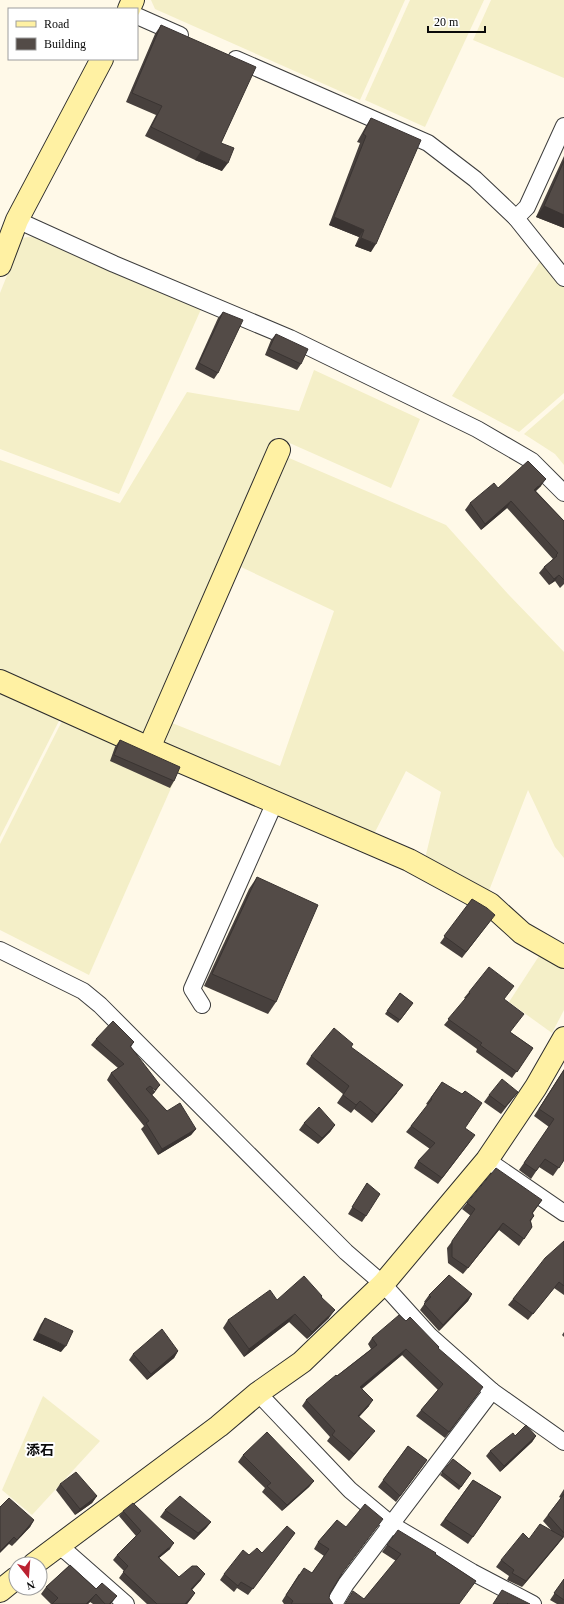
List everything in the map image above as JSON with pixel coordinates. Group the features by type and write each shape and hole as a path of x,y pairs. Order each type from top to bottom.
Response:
{"street":[{"path":"138,16 195,42"},
{"path":"224,54 428,143 475,179 516,218 564,278"},
{"path":"0,264 17,220 101,60"},
{"path":"516,218 528,207 564,126"},
{"path":"17,220 114,264 290,338 477,429 532,460 564,493"},
{"path":"149,748 279,450"},
{"path":"0,681 149,748 409,860 490,904 522,932 564,957"},
{"path":"202,1005 192,989 275,802"},
{"path":"0,950 83,991 100,1005 346,1252 383,1284 430,1336 492,1391 564,1442"},
{"path":"45,1556 219,1426 258,1393 302,1362 383,1284 487,1160 536,1087 564,1038"},
{"path":"487,1160 564,1213"},
{"path":"334,1604 346,1584 492,1391"},
{"path":"258,1393 350,1490 392,1525 472,1572 533,1604"},
{"path":"58,1546 126,1604"},
{"path":"0,1591 8,1584"}],"shaded area":[{"path":"151,0 405,0 360,100 155,9"},
{"path":"410,0 484,0 425,127 365,100"},
{"path":"491,0 564,0 564,78 473,40"},
{"path":"36,236 202,307 119,494 0,449 0,293 22,238"},
{"path":"541,260 564,287 564,393 519,432 452,396"},
{"path":"314,370 420,419 391,488 276,437 143,739 0,674 0,460 120,503 187,392 299,411"},
{"path":"564,399 564,465 555,454 524,434"},
{"path":"282,455 446,525 508,594 564,652 564,858 555,847 528,790 485,901 423,867 441,792 406,771 373,836 157,749 172,723 280,766 334,611 241,567"},
{"path":"0,690 61,717 0,837"},
{"path":"63,719 178,772 89,975 0,930 0,844"},
{"path":"541,953 564,968 564,1010 552,1033 509,1002"},
{"path":"43,1396 100,1441 32,1515 2,1490"}],"building":[{"path":"161,25 256,67 221,143 234,148 228,163 151,127 162,106 132,93"},
{"path":"371,118 421,140 376,244 361,238 364,230 334,217 366,136 363,134"},
{"path":"564,161 564,215 544,206"},
{"path":"223,312 243,320 218,373 199,363"},
{"path":"276,334 308,349 301,364 269,349"},
{"path":"528,461 546,479 534,490 564,521 564,580 559,575 554,579 544,567 557,556 556,555 558,553 511,501 485,524 470,503 494,483 498,488"},
{"path":"120,740 180,767 174,781 114,755"},
{"path":"257,877 318,905 276,1002 212,974"},
{"path":"472,899 495,915 466,952 444,936"},
{"path":"489,967 514,986 504,999 524,1014 510,1032 533,1048 517,1072 480,1045 482,1043 448,1019"},
{"path":"400,993 413,1003 400,1020 387,1011"},
{"path":"113,1021 134,1042 130,1046 160,1085 155,1090 150,1086 146,1089 167,1111 180,1103 196,1129 162,1149 146,1123 149,1121 111,1073 124,1064 96,1039"},
{"path":"334,1028 353,1044 351,1047 403,1085 377,1115 360,1101 356,1105 343,1095 349,1086 311,1056"},
{"path":"564,1070 564,1160 559,1168 545,1159 536,1171 524,1163 554,1119 539,1109"},
{"path":"502,1079 518,1092 505,1107 489,1095"},
{"path":"442,1082 462,1094 465,1091 482,1103 465,1128 475,1135 442,1178 418,1161 435,1143 411,1126 432,1099 431,1098"},
{"path":"319,1107 335,1125 322,1138 304,1123"},
{"path":"496,1168 542,1200 532,1213 534,1216 530,1220 532,1227 524,1239 503,1223 468,1268 452,1257 452,1241 475,1209 467,1203"},
{"path":"367,1183 380,1194 366,1216 352,1207"},
{"path":"564,1241 564,1286 559,1282 533,1314 513,1299 545,1258"},
{"path":"449,1275 472,1294 443,1325 424,1304 431,1297 429,1295"},
{"path":"304,1276 322,1296 321,1297 335,1310 312,1332 295,1314 249,1349 228,1320 270,1290 277,1300"},
{"path":"399,1315 406,1321 410,1317 439,1347 438,1348 483,1387 449,1432 421,1410 443,1384 406,1349 360,1387 373,1400 358,1416 375,1431 354,1454 332,1435 335,1431 306,1400 336,1375 337,1376 377,1345 372,1338"},
{"path":"45,1318 73,1331 66,1346 38,1333"},
{"path":"162,1329 178,1351 151,1374 133,1354"},
{"path":"526,1425 536,1436 504,1466 490,1451 513,1433 515,1436"},
{"path":"267,1432 314,1481 287,1505 267,1486 271,1483 243,1455"},
{"path":"408,1446 427,1460 400,1496 383,1480"},
{"path":"453,1459 471,1473 461,1487 442,1472"},
{"path":"76,1472 97,1496 80,1509 60,1484"},
{"path":"473,1480 501,1497 473,1537 445,1519"},
{"path":"564,1494 564,1533 548,1515"},
{"path":"180,1496 211,1522 198,1533 165,1510"},
{"path":"9,1498 34,1520 17,1540 14,1537 0,1551 0,1507"},
{"path":"133,1503 174,1543 158,1557 179,1577 192,1566 197,1566 205,1574 191,1589 195,1593 185,1604 157,1604 123,1572 128,1566 117,1555 141,1531 123,1511"},
{"path":"365,1504 383,1519 343,1572 330,1593 329,1598 333,1604 291,1604 293,1601 286,1595 304,1568 312,1573 329,1549 318,1542 337,1520 346,1527"},
{"path":"540,1524 563,1537 526,1581 512,1573 514,1570 501,1560 523,1533 529,1539"},
{"path":"287,1526 295,1533 253,1589 241,1582 238,1586 224,1574 243,1550 249,1555 257,1548 262,1553"},
{"path":"398,1530 436,1553 435,1554 476,1581 459,1604 345,1604 353,1591 364,1599 401,1554 387,1545"},
{"path":"70,1565 96,1589 102,1583 117,1596 109,1604 105,1604 96,1594 86,1604 52,1604 58,1598 48,1589 48,1585"},
{"path":"564,1579 564,1600 554,1593"},
{"path":"502,1590 530,1604 493,1604"}],"district":[{"name":"添石","path":"40,1450"}]}
